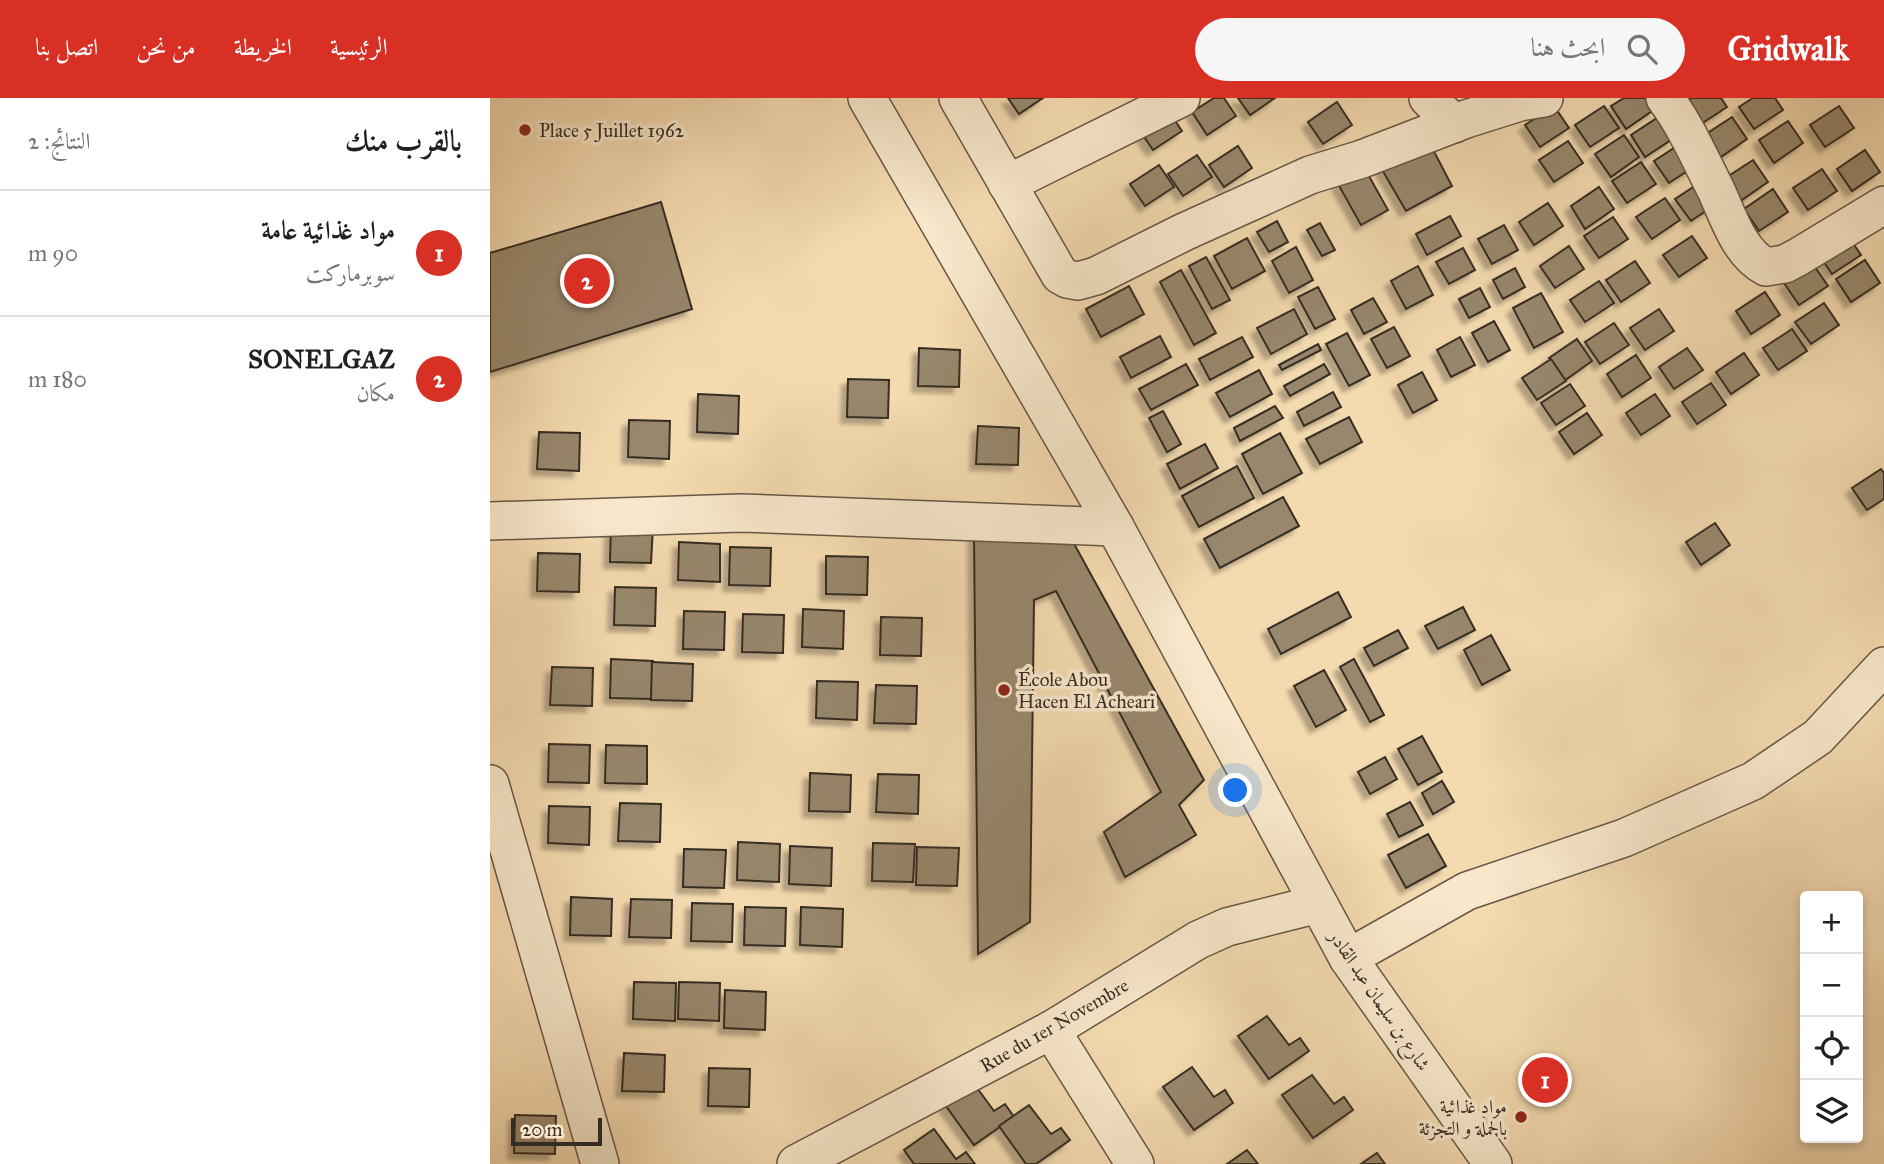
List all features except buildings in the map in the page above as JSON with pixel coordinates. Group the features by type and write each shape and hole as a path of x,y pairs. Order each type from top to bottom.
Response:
{"street":[{"name":"شارع بن سليمان عبد القادر","path":"867,98 1115,527 1348,958 1492,1164"},
{"path":"958,98 1060,275 1079,281 1096,276 1184,232 1310,175 1520,102 1544,98"},
{"path":"1007,184 1181,98"},
{"path":"1428,98 1454,124"},
{"path":"1665,98 1691,139 1741,242 1753,258 1766,267 1784,264 1798,257 1884,205"},
{"path":"490,521 741,513 1115,527"},
{"path":"1348,958 1467,891 1623,838 1752,781 1818,737 1884,666"},
{"path":"490,784 600,1164"},
{"name":"Rue du 1er Novembre","path":"796,1164 1051,1030 1198,940 1227,928 1318,904"},
{"path":"1051,1030 1124,1160"}],"place":[{"name":"Place 5 Juillet 1962","path":"525,130"},
{"name":"SONELGAZ","path":"587,281"},
{"name":"École Abou Hacen El Acheari","path":"1004,690"},
{"name":"مواد غذائية عامة","path":"1545,1080"},
{"name":"مواد غذائية بالجملة و التجزئة","path":"1521,1117"}]}
